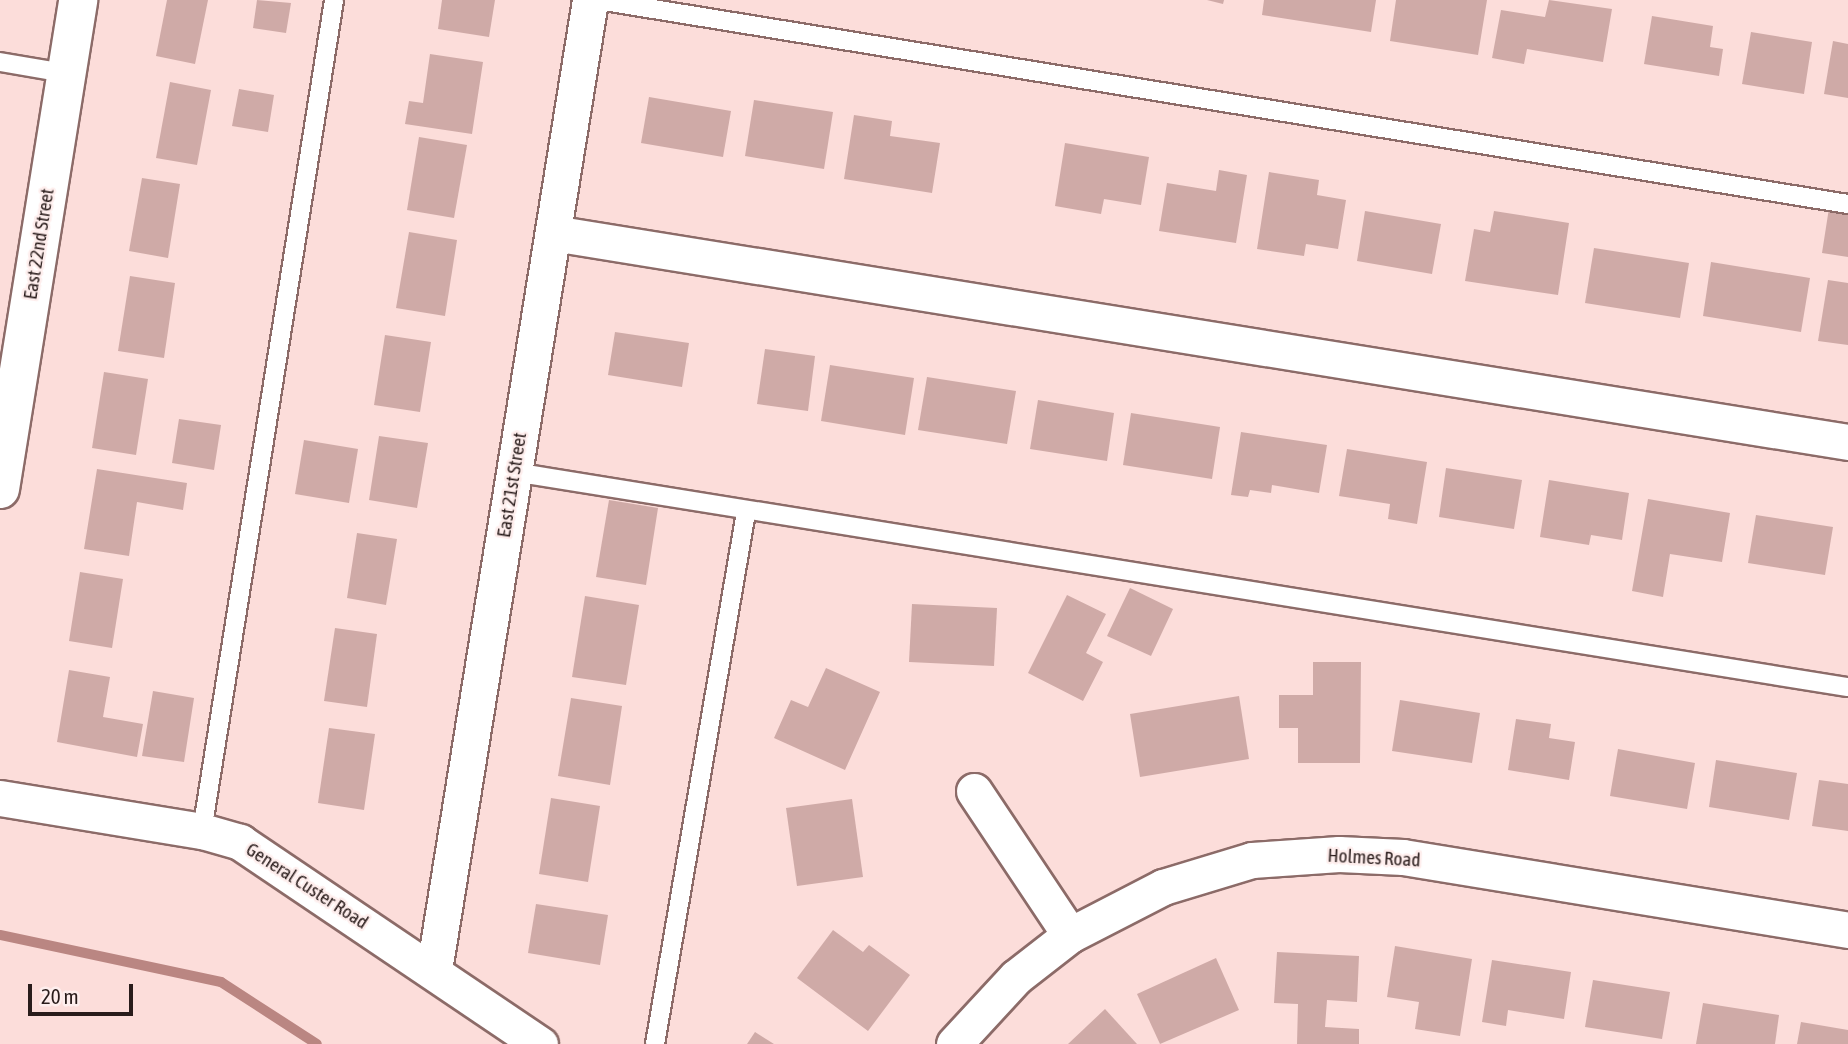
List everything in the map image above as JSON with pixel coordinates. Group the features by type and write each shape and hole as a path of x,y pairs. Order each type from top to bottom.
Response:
{"street":[{"name":"East 22nd Street","path":"0,489 10,362 78,0"},
{"name":"East 21st Street","path":"435,970 590,0"},
{"path":"553,233 1848,442"},
{"path":"974,791 1070,935"},
{"name":"General Custer Road","path":"0,798 202,831 240,842 435,970 540,1044"},
{"name":"Holmes Road","path":"954,1044 1016,978 1070,935 1137,898 1209,870 1252,860 1339,854 1448,863 1848,930"}],"lane":[{"path":"202,831 334,0"},
{"path":"598,0 1848,204"},
{"path":"0,62 65,73"},
{"path":"514,472 746,512 1848,687"},
{"path":"656,1044 746,512"}],"building":[{"path":"167,0 208,0 195,64 156,56"},
{"path":"257,0 291,3 286,33 253,28"},
{"path":"442,0 495,0 489,37 438,29"},
{"path":"1207,0 1224,0 1223,4"},
{"path":"1264,0 1376,0 1371,32 1262,15"},
{"path":"1396,0 1487,0 1478,55 1390,41"},
{"path":"1549,0 1612,9 1603,62 1527,49 1524,64 1492,58 1501,10 1545,17"},
{"path":"1652,16 1713,26 1710,47 1723,49 1719,76 1644,64"},
{"path":"1751,32 1812,42 1804,94 1742,84"},
{"path":"1833,41 1848,44 1848,98 1824,94"},
{"path":"430,54 483,62 472,134 405,124 409,101 423,103"},
{"path":"170,82 211,90 197,165 156,158"},
{"path":"239,89 274,95 268,132 232,126"},
{"path":"649,97 731,111 723,157 641,143"},
{"path":"754,100 833,112 824,169 745,156"},
{"path":"854,115 892,121 890,136 940,143 932,193 844,179"},
{"path":"419,137 467,145 454,218 407,210"},
{"path":"1065,143 1149,157 1141,205 1104,199 1101,214 1055,206"},
{"path":"1219,170 1247,175 1236,243 1159,231 1167,183 1216,191"},
{"path":"1269,172 1319,180 1317,195 1346,200 1338,249 1306,244 1304,256 1257,249"},
{"path":"142,178 180,184 168,258 129,251"},
{"path":"1829,208 1848,211 1848,257 1822,253"},
{"path":"1365,211 1441,224 1432,274 1357,261"},
{"path":"1494,211 1569,223 1558,295 1465,281 1474,229 1490,232"},
{"path":"409,232 457,240 445,316 396,308"},
{"path":"1594,248 1689,263 1680,318 1585,303"},
{"path":"1711,262 1810,278 1801,332 1703,316"},
{"path":"130,276 175,283 164,358 118,351"},
{"path":"1828,280 1848,283 1848,345 1818,341"},
{"path":"615,332 689,343 682,387 608,375"},
{"path":"385,335 431,342 420,412 374,405"},
{"path":"765,349 815,356 808,411 757,404"},
{"path":"830,365 914,378 905,435 821,421"},
{"path":"104,372 148,379 136,455 92,448"},
{"path":"927,377 1016,391 1007,444 918,430"},
{"path":"1038,400 1114,413 1107,461 1030,449"},
{"path":"1131,413 1220,427 1212,479 1123,465"},
{"path":"179,419 221,425 214,470 172,463"},
{"path":"1241,432 1327,445 1319,493 1272,485 1271,493 1250,490 1248,497 1231,495"},
{"path":"379,436 428,443 417,508 369,500"},
{"path":"304,440 358,449 349,503 295,494"},
{"path":"1347,449 1427,462 1417,524 1388,519 1390,504 1339,496"},
{"path":"1446,468 1522,480 1514,529 1439,517"},
{"path":"97,469 187,483 183,510 137,502 129,556 84,549"},
{"path":"1549,480 1629,493 1622,540 1591,535 1589,545 1540,537"},
{"path":"1648,499 1730,513 1722,562 1670,554 1663,597 1632,591"},
{"path":"609,500 658,508 646,585 596,577"},
{"path":"1756,515 1833,527 1825,575 1748,563"},
{"path":"357,533 397,539 386,605 347,598"},
{"path":"80,572 123,579 112,648 69,641"},
{"path":"1130,588 1173,609 1151,656 1107,636"},
{"path":"1067,595 1106,614 1086,653 1103,662 1083,701 1028,673"},
{"path":"585,596 639,605 626,685 572,677"},
{"path":"912,604 997,608 994,666 909,662"},
{"path":"335,628 377,634 367,707 324,701"},
{"path":"1313,662 1361,662 1360,763 1298,763 1298,728 1279,728 1279,695 1313,695"},
{"path":"826,668 880,692 845,770 774,738 791,700 808,707"},
{"path":"69,670 110,677 103,717 143,724 137,757 57,742"},
{"path":"153,691 194,698 184,762 142,756"},
{"path":"1239,696 1249,759 1140,777 1130,714"},
{"path":"571,698 622,706 610,785 558,776"},
{"path":"1400,700 1480,713 1472,763 1392,751"},
{"path":"1516,719 1551,724 1549,738 1575,742 1569,780 1508,770"},
{"path":"329,728 375,734 364,810 318,803"},
{"path":"1618,749 1695,763 1687,809 1610,796"},
{"path":"1716,760 1797,773 1789,820 1709,807"},
{"path":"1819,780 1848,784 1848,831 1812,826"},
{"path":"551,798 600,806 588,882 539,874"},
{"path":"852,799 863,877 797,886 786,808"},
{"path":"536,904 608,915 600,965 528,953"},
{"path":"833,930 863,952 869,945 910,975 868,1031 797,978"},
{"path":"1395,946 1472,959 1460,1036 1415,1029 1419,1002 1387,997"},
{"path":"1277,952 1359,956 1357,1002 1327,1000 1325,1027 1359,1029 1359,1044 1297,1044 1298,1004 1274,1003"},
{"path":"1216,958 1239,1010 1160,1044 1137,994"},
{"path":"1492,960 1571,972 1564,1019 1508,1010 1506,1026 1482,1022"},
{"path":"1593,980 1670,992 1662,1039 1585,1027"},
{"path":"1703,1003 1779,1015 1775,1044 1696,1044"},
{"path":"1105,1009 1137,1044 1068,1044"},
{"path":"1801,1022 1848,1030 1848,1044 1797,1044"},
{"path":"755,1032 774,1044 747,1044"}],"waterway":[{"path":"0,935 221,982 317,1044"}]}
